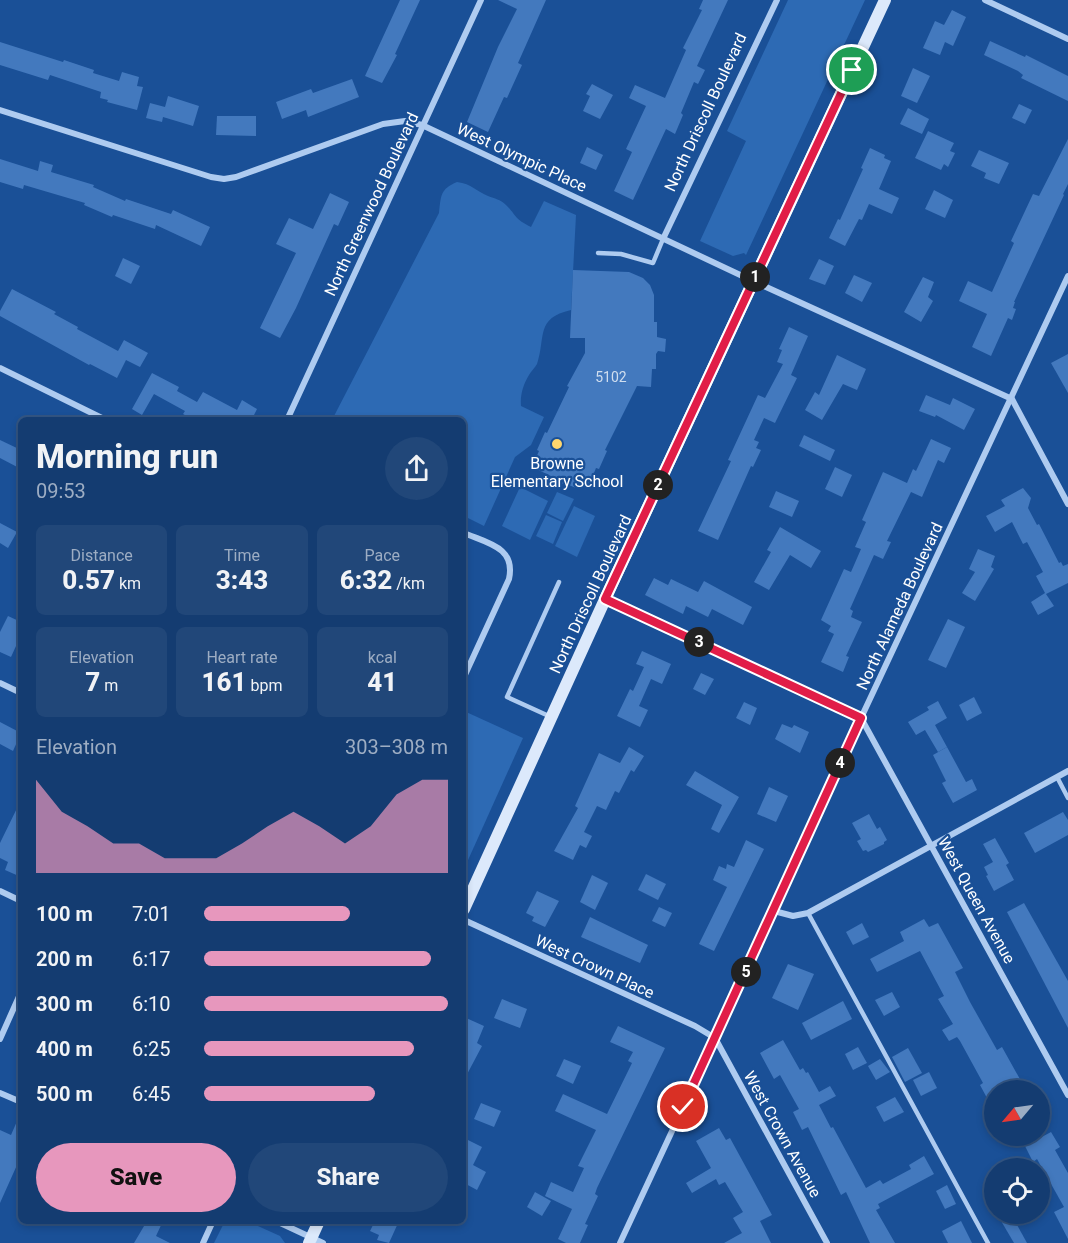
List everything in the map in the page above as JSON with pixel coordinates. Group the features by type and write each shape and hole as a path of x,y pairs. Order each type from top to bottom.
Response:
{"main road":[{"name":"North Driscoll Boulevard","path":"466,905 605,599 885,0"},
{"path":"314,1241 318,1224"}],"street":[{"name":"North Greenwood Boulevard","path":"288,417 481,0"},
{"name":"North Driscoll Boulevard","path":"663,239 777,0"},
{"path":"986,0 1068,39"},
{"name":"West Olympic Place","path":"0,110 211,177 224,179 236,177 383,124 405,122 422,125 753,281 1012,399"},
{"name":"North Alameda Boulevard","path":"620,1243 861,718 1068,276"},
{"path":"0,368 100,417"},
{"path":"1012,399 1068,504"},
{"path":"466,534 502,550 510,563 509,579 466,672"},
{"path":"605,599 861,718"},
{"path":"0,683 18,692"},
{"name":"West Queen Avenue","path":"861,718 1068,1095"},
{"path":"774,911 793,916 808,913 1068,771"},
{"path":"0,891 18,900"},
{"name":"West Crown Place","path":"466,921 695,1026 715,1038"},
{"path":"0,1039 18,999"},
{"name":"West Crown Avenue","path":"715,1038 827,1243"},
{"path":"0,1093 18,1101"},
{"path":"203,1243 212,1224"},
{"path":"282,1224 314,1241"}],"lane":[{"path":"598,253 621,254 653,263 663,239"},
{"path":"552,717 507,697 559,582"},
{"path":"1057,777 1068,798"},
{"path":"808,913 988,1243"}],"shaded area":[{"path":"788,0 865,0 746,255 744,253 733,256 700,241 746,141 727,131"},
{"path":"457,182 466,184 502,201 518,219 531,227 544,201 576,215 571,310 552,318 547,323 537,364 527,379 522,394 521,406 544,417 531,445 515,457 484,526 466,517 466,417 334,417 439,213 442,194 447,187"},
{"path":"520,487 548,501 530,540 502,526"},
{"path":"557,492 574,499 563,521 547,513"},
{"path":"574,506 595,516 577,557 555,546"},
{"path":"546,515 562,522 553,544 536,536"},
{"path":"466,712 523,738 466,865"},
{"path":"224,1224 254,1224 280,1236 285,1243 214,1243"}],"building":[{"path":"400,0 420,0 395,54 397,55 382,83 365,76"},
{"path":"498,0 546,0 518,63 522,65 488,132 467,122 498,47 517,9"},
{"path":"703,0 728,0 697,66 705,70 698,84 694,82 675,134 666,129 633,200 614,191 632,152 626,149 646,106 629,98 635,85 665,98 686,50 683,48 702,10 699,9"},
{"path":"952,10 966,17 953,46 945,42 940,55 923,48 935,21 944,25"},
{"path":"990,41 1025,57 1026,55 1068,76 1068,101 1021,78 1023,75 1018,71 984,55"},
{"path":"0,42 63,62 64,60 94,70 93,73 119,81 122,72 139,77 137,86 143,87 137,110 107,102 108,100 100,98 101,92 50,75 48,80 0,65"},
{"path":"913,68 930,76 917,103 901,96"},
{"path":"352,79 359,97 308,117 306,110 282,119 276,102 311,89 313,93"},
{"path":"592,84 613,95 600,119 583,111 590,96 586,94"},
{"path":"168,96 199,106 193,126 163,117 162,122 146,118 150,103 165,107"},
{"path":"1019,104 1032,110 1025,124 1012,118"},
{"path":"908,108 929,119 922,134 900,124"},
{"path":"217,116 256,116 256,136 216,135"},
{"path":"928,131 954,143 950,151 955,153 948,167 944,164 941,170 915,158"},
{"path":"1068,139 1068,184 1014,302 1013,308 1016,309 1012,320 1008,318 991,356 972,347 987,314 959,301 968,281 992,292 1014,243 1011,241 1033,194 1039,196"},
{"path":"587,147 603,155 596,170 580,163"},
{"path":"870,148 885,155 884,158 891,161 879,189 899,198 892,214 869,204 862,220 859,219 845,246 829,238 838,219 840,220"},
{"path":"979,150 1009,163 999,184 984,178 986,173 971,166"},
{"path":"0,159 38,171 40,161 53,165 51,172 94,185 93,187 125,201 126,199 171,214 173,210 210,227 201,246 156,225 155,229 113,215 112,217 84,205 85,203 24,185 23,189 0,182"},
{"path":"934,190 953,200 945,218 925,209"},
{"path":"330,193 349,202 338,226 334,224 280,338 260,328 296,253 276,244 289,218 313,229"},
{"path":"123,258 140,266 131,284 115,276"},
{"path":"819,259 834,266 825,285 809,279"},
{"path":"573,270 629,272 643,278 650,285 654,295 654,322 657,322 657,337 666,339 665,352 658,351 656,354 656,369 652,369 651,387 637,386 605,450 607,451 599,469 596,468 589,485 579,481 576,488 562,484 532,467 545,432 547,433 569,387 567,386 585,353 585,338 570,338"},
{"path":"854,275 872,283 862,302 845,293"},
{"path":"923,277 934,282 928,297 933,301 921,322 904,312"},
{"path":"12,289 56,312 54,314 78,327 77,329 118,351 124,340 148,353 140,367 126,360 117,378 89,365 0,316 0,311"},
{"path":"789,327 808,336 791,375 797,378 775,423 764,418 754,440 759,442 756,448 761,450 753,467 751,466 718,540 698,531 731,461 728,460 758,395 765,398 783,364 777,362 782,350 779,349"},
{"path":"1068,354 1068,393 1051,363"},
{"path":"837,355 866,369 857,390 843,384 822,420 805,410 815,392 819,395"},
{"path":"152,373 179,387 177,391 197,402 203,392 237,410 242,400 257,409 253,417 188,417 183,414 185,411 154,394 142,415 132,409"},
{"path":"926,395 950,405 953,398 975,409 964,430 936,415 935,417 919,411"},
{"path":"804,435 835,450 830,461 799,446"},
{"path":"931,439 951,448 944,463 938,460 922,497 911,492 887,541 891,542 883,559 874,555 850,609 853,611 851,617 862,622 846,656 849,657 843,672 821,662 834,634 828,631 831,626 821,620 844,569 851,572 861,549 855,547 866,522 862,520 883,472 907,483 913,469 916,471"},
{"path":"0,440 18,449 18,467 0,458"},
{"path":"835,467 852,475 842,497 825,489"},
{"path":"1023,488 1031,498 1028,508 1059,563 1061,562 1063,566 1068,564 1068,583 1046,594 1054,606 1038,615 1031,602 1045,593 1036,576 1043,572 1027,542 1023,544 1012,522 995,532 986,516 1005,506 1001,500"},
{"path":"776,491 799,501 792,517 769,507"},
{"path":"0,523 17,532 8,548 0,543"},
{"path":"780,527 821,551 811,568 790,555 769,590 754,582 771,552 767,550"},
{"path":"978,549 995,556 991,567 994,569 975,601 962,593 975,572 969,569"},
{"path":"654,578 668,585 671,579 698,592 704,581 752,607 743,625 712,609 708,617 686,606 683,614 645,595"},
{"path":"8,616 18,621 18,642 11,657 0,652 0,632"},
{"path":"948,619 965,627 946,668 928,660"},
{"path":"642,651 671,664 662,684 651,679 639,706 648,710 640,727 617,716 630,689 633,691 644,667 636,664"},
{"path":"701,673 714,679 705,695 693,689"},
{"path":"974,697 982,713 967,721 959,705"},
{"path":"938,701 947,718 935,725 947,747 938,752 925,730 916,735 908,722 929,710 927,707"},
{"path":"744,702 757,708 750,725 736,718"},
{"path":"0,722 18,731 18,740 13,751 0,744"},
{"path":"782,724 792,728 794,725 809,732 800,753 775,739"},
{"path":"629,747 644,756 634,772 631,770 619,793 615,791 606,810 597,806 584,832 592,836 586,848 580,845 573,860 554,851 578,808 575,806 599,753 620,763"},
{"path":"947,747 966,782 972,779 977,790 953,803 942,783 946,781 933,755"},
{"path":"695,771 739,797 719,833 711,829 722,805 686,785"},
{"path":"769,787 788,796 776,822 757,814"},
{"path":"18,806 18,876 5,870 8,862 0,858 0,843"},
{"path":"1063,812 1068,820 1068,835 1035,853 1024,833"},
{"path":"869,814 877,829 880,827 887,840 868,852 863,851 857,841 861,839 852,823"},
{"path":"995,838 1009,863 1006,865 1014,880 994,891 984,867 993,862 983,844"},
{"path":"746,840 764,849 714,951 699,944 727,887 713,880 719,866 726,869 727,864 734,867"},
{"path":"646,874 666,884 658,900 638,890"},
{"path":"592,875 608,883 595,910 580,902"},
{"path":"537,891 559,901 545,927 532,921 534,917 526,913"},
{"path":"1024,903 1068,981 1068,1028 1007,912"},
{"path":"659,907 672,913 665,927 652,921"},
{"path":"590,917 648,945 640,963 581,937"},
{"path":"924,919 929,927 938,923 963,968 955,972 970,1002 997,1050 1002,1047 1020,1080 984,1080 984,1092 980,1085 983,1083 960,1041 957,1037 949,1041 942,1030 953,1024 938,999 944,996 920,951 877,972 870,959 904,941 900,932"},
{"path":"862,923 869,937 853,945 846,932"},
{"path":"788,964 814,974 798,1010 772,998"},
{"path":"892,992 900,1007 884,1016 875,1000"},
{"path":"502,999 527,1009 520,1028 494,1018"},
{"path":"843,1001 852,1019 811,1040 802,1023"},
{"path":"466,1018 484,1026 477,1043 482,1046 466,1076"},
{"path":"618,1026 665,1048 597,1188 595,1194 598,1196 585,1224 588,1225 580,1243 566,1243 558,1239 572,1209 545,1196 551,1182 573,1192 584,1168 578,1166 596,1130 555,1111 563,1094 607,1114 632,1063 628,1061 633,1052 610,1042"},
{"path":"783,1040 800,1070 803,1068 806,1073 808,1072 819,1092 830,1086 836,1096 819,1105 866,1188 880,1180 883,1184 911,1169 909,1165 924,1156 934,1174 878,1204 880,1208 876,1210 895,1243 870,1243 846,1192 841,1195 808,1127 802,1130 793,1112 799,1109 780,1075 774,1079 760,1053"},
{"path":"858,1047 867,1063 853,1070 845,1054"},
{"path":"908,1048 922,1073 905,1082 892,1057"},
{"path":"564,1059 581,1066 573,1084 556,1076"},
{"path":"880,1059 890,1072 876,1080 868,1066"},
{"path":"929,1072 937,1088 921,1096 913,1080"},
{"path":"895,1097 904,1112 884,1122 876,1107"},
{"path":"481,1103 501,1111 494,1127 474,1119"},
{"path":"18,1119 18,1165 0,1203 0,1130 11,1135"},
{"path":"719,1128 726,1140 730,1138 772,1215 760,1221 771,1243 724,1243 742,1233 733,1218 743,1212 725,1182 719,1185 716,1179 692,1193 686,1183 711,1168 696,1141"},
{"path":"1050,1133 1060,1147 1055,1150 1068,1173 1068,1239 1054,1212 1064,1207 1050,1182 1050,1158 1031,1158 1025,1146 1050,1146"},
{"path":"466,1139 482,1147 473,1165 486,1172 477,1190 466,1184 468,1164 466,1162"},
{"path":"947,1185 956,1204 945,1209 936,1191"},
{"path":"535,1192 551,1201 542,1216 527,1207"},
{"path":"961,1221 972,1243 948,1243 942,1231"},
{"path":"145,1224 162,1224 156,1236 170,1243 134,1243"},
{"path":"374,1224 398,1224 389,1243 377,1240 379,1235 370,1231"},
{"path":"1003,1224 1017,1224 1027,1243 1014,1243"}],"place":[{"name":"Browne Elementary School","path":"557,444"}],"route":[{"path":"683,1107 861,718 605,599 852,70"}]}
